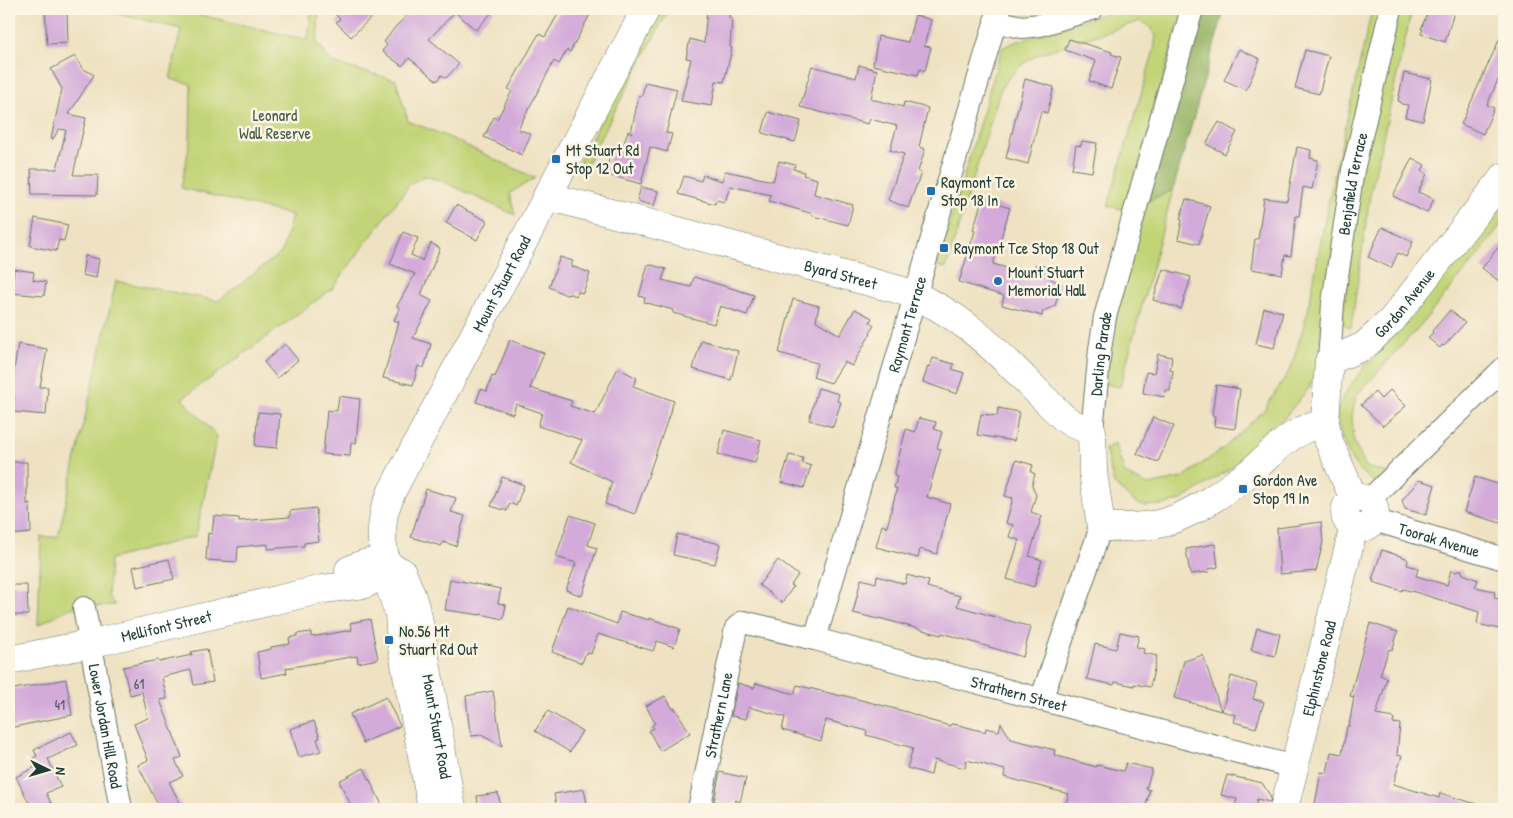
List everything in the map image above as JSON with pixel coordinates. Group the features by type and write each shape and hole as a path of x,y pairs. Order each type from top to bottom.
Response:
{"street":[{"name":"Mount Stuart Road","path":"432,809 401,642 399,614 390,586 382,534 384,512 396,483 646,9"},
{"path":"997,15 1022,27 1040,25 1092,9"},
{"name":"Darling Parade","path":"1042,700 1100,528 1093,472 1092,431 1100,349 1106,317 1192,9"},
{"name":"Benjafield Terrace","path":"1329,361 1333,303 1353,170 1391,9"},
{"name":"Raymont Terrace","path":"815,639 997,15"},
{"name":"Gordon Avenue","path":"1329,361 1354,352 1364,346 1392,320 1504,178"},
{"name":"Byard Street","path":"547,196 916,295 971,328 1010,362 1064,418 1092,431"},
{"path":"1329,361 1325,423 1329,442 1363,511 1504,368"},
{"path":"1100,528 1154,524 1165,522 1187,513 1211,500 1248,473 1286,440 1304,429 1325,423"},
{"name":"Toorak Avenue","path":"1363,511 1504,558"},
{"name":"Elphinstone Road","path":"1284,809 1363,511"},
{"name":"Mellifont Street","path":"349,570 384,512"},
{"name":"Mellifont Street","path":"9,660 89,644 324,590 365,584 379,577 388,566 376,561 364,563 349,570 324,590"},
{"name":"Mount Stuart Road","path":"388,566 402,572 418,617 452,809"},
{"name":"Lower Jordan Hill Road","path":"84,608 89,644 121,809"},
{"name":"Strathern Street","path":"743,622 815,639 1294,767"},
{"name":"Strathern Lane","path":"699,809 736,628 743,622"}],"green space":[{"name":"Leonard Wall Reserve","path":"97,9 175,9 308,40 311,9 319,9 317,42 332,63 396,80 408,121 446,136 535,178 510,193 515,215 440,180 424,176 410,184 332,289 182,399 217,436 196,536 110,559 108,596 115,605 70,608 38,625 41,537 58,537 116,281 218,301 282,252 292,215 181,188 190,141 191,84 170,79 181,29"},
{"path":"661,9 669,9 586,165 579,162"},
{"path":"1118,9 1183,9 1126,210 1108,206 1154,50 1156,36 1148,25 1140,21 1042,53 1024,63 1010,77 1001,88 946,268 937,266 1002,48 1012,43"},
{"path":"1372,9 1383,9 1327,284 1316,371 1309,388 1275,429 1243,460 1182,500 1162,505 1145,506 1137,504 1114,484 1105,449 1115,443 1125,474 1148,485 1182,478 1224,448 1264,410 1291,368 1308,311 1327,208"},
{"path":"1399,9 1412,9 1370,195 1351,329 1342,323 1360,170"},
{"path":"1200,10 1223,14 1173,190 1146,202"},
{"path":"1173,190 1120,387 1105,384 1111,336 1146,202"},
{"path":"1504,195 1504,220 1480,253 1418,328 1356,396 1352,416 1354,442 1366,467 1389,473 1377,484 1354,464 1350,456 1337,416 1341,399 1364,368 1363,366 1374,358 1434,287"}],"building":[{"path":"45,9 67,9 68,43 47,44"},
{"path":"330,9 380,9 351,37 336,22 340,19"},
{"path":"414,9 495,9 476,30 455,12 429,39 459,64 446,78 442,75 437,81 409,58 402,66 382,51 387,45 384,42 396,26"},
{"path":"561,9 593,9 570,52 567,50 559,64 554,61 518,129 531,134 522,155 484,137 494,117 497,119 512,91 508,89 534,42 539,34 545,37"},
{"path":"707,9 730,9 729,18 732,18 730,47 732,48 724,82 716,81 712,106 681,101 691,59 686,58 690,39 704,43"},
{"path":"1429,9 1455,9 1445,42 1421,34 1423,29 1421,29"},
{"path":"915,15 931,20 924,46 931,47 925,71 920,69 918,75 873,65 878,36 908,42"},
{"path":"1504,29 1504,82 1498,80 1487,105 1494,108 1483,134 1461,124"},
{"path":"1069,39 1112,52 1111,54 1121,57 1111,89 1089,81 1096,61 1065,50"},
{"path":"1239,49 1260,59 1246,90 1224,80"},
{"path":"1305,50 1329,56 1319,94 1295,88"},
{"path":"75,56 82,68 94,75 69,114 86,118 73,175 98,175 97,195 32,194 31,169 57,169 66,130 59,129 53,139 51,139 62,89 51,69"},
{"path":"859,65 877,70 871,99 903,107 904,102 928,108 919,147 925,149 918,172 921,173 908,208 888,200 904,154 890,150 897,126 870,119 868,124 800,107 812,66 856,78"},
{"path":"1404,73 1432,79 1423,121 1405,117 1408,105 1401,104 1398,101"},
{"path":"1025,79 1054,87 1047,113 1041,111 1028,164 1006,158"},
{"path":"645,82 677,89 666,133 672,134 667,152 650,147 641,184 605,174 613,145 623,147 628,131 631,133 639,95 642,96"},
{"path":"768,112 801,121 795,142 762,133"},
{"path":"1219,122 1237,132 1225,154 1206,144"},
{"path":"1082,141 1097,143 1092,172 1072,169 1076,145 1081,146"},
{"path":"1297,147 1311,150 1310,158 1318,160 1312,189 1303,187 1299,216 1296,216 1291,256 1285,255 1282,274 1251,269 1264,198 1287,201"},
{"path":"1412,158 1425,165 1422,171 1427,174 1418,192 1434,199 1427,213 1393,196"},
{"path":"779,161 795,165 793,169 804,172 803,175 817,179 814,194 853,205 848,225 813,216 813,214 769,201 771,195 730,186 725,202 716,200 715,204 678,194 684,176 701,181 703,175 722,181 725,171 773,181"},
{"path":"641,187 658,191 654,206 637,201"},
{"path":"1186,199 1210,206 1199,244 1178,239 1182,220 1180,219"},
{"path":"982,200 1010,208 993,264 1032,275 1036,264 1051,268 1049,278 1061,284 1055,306 1043,311 1042,316 1002,305 1004,296 959,282 975,231 973,230"},
{"path":"456,205 487,221 477,240 446,223"},
{"path":"35,218 68,225 64,241 59,240 56,251 30,246"},
{"path":"1382,227 1413,242 1406,257 1398,253 1391,268 1368,257"},
{"path":"403,232 418,238 411,255 422,261 431,243 440,248 421,295 432,301 413,338 431,344 424,368 418,366 413,385 383,378 399,322 394,320 400,308 397,306 415,274 390,264"},
{"path":"1504,240 1504,285 1482,268"},
{"path":"85,256 99,259 96,278 82,275"},
{"path":"560,257 573,261 571,266 590,273 583,293 578,292 576,296 566,295 549,287"},
{"path":"648,264 666,269 662,280 691,287 694,277 754,295 747,315 720,306 714,324 673,313 673,310 644,302 645,298 639,296"},
{"path":"14,269 34,272 33,280 46,282 44,296 11,293"},
{"path":"1163,269 1191,277 1181,309 1153,300"},
{"path":"793,299 819,306 816,321 840,335 855,309 872,318 870,322 874,325 871,333 852,366 844,362 831,383 813,377 817,363 779,353"},
{"path":"1264,308 1283,312 1274,348 1256,344"},
{"path":"1450,310 1465,323 1440,348 1428,338"},
{"path":"510,340 544,353 530,388 572,401 570,406 595,414 618,368 637,378 633,386 674,401 635,514 605,504 612,482 571,462 582,440 538,426 542,413 516,404 513,414 476,402 481,389 487,391 492,376 495,377"},
{"path":"701,340 738,351 731,380 693,369"},
{"path":"18,344 47,349 40,387 48,387 46,415 13,412 14,395 9,394 9,377 13,377"},
{"path":"285,344 298,360 277,378 264,362"},
{"path":"1158,354 1172,357 1170,370 1173,371 1170,391 1166,390 1165,397 1143,393 1146,372 1154,373"},
{"path":"933,358 954,364 952,369 964,373 957,394 923,382 928,366 930,367"},
{"path":"1216,385 1240,389 1235,429 1214,426 1215,416 1212,416"},
{"path":"818,388 839,394 837,401 841,402 833,427 809,420"},
{"path":"1390,390 1406,406 1383,426 1361,405 1375,392 1381,399"},
{"path":"339,396 360,399 356,443 351,443 350,456 323,454 327,410 337,411"},
{"path":"998,408 1019,412 1014,441 977,435 981,414 997,416"},
{"path":"258,412 280,414 277,448 255,446"},
{"path":"1153,417 1174,426 1158,462 1137,454"},
{"path":"919,418 936,422 934,429 942,432 937,448 941,449 927,497 950,504 937,554 920,549 918,558 876,547 882,525 887,527 897,488 894,488 897,477 894,476 906,429 915,432"},
{"path":"724,430 761,440 755,463 718,454"},
{"path":"789,455 803,458 802,463 811,466 804,488 781,482"},
{"path":"1016,460 1033,465 1031,472 1035,474 1032,485 1036,495 1031,512 1042,516 1029,556 1042,560 1034,587 1007,579 1019,540 1009,537 1013,525 1006,523 1013,498 1005,496"},
{"path":"9,462 27,462 27,504 30,503 31,533 9,535"},
{"path":"502,477 524,485 516,506 510,503 507,511 491,506"},
{"path":"1475,477 1504,486 1504,524 1464,512"},
{"path":"1419,480 1435,485 1426,515 1405,509 1402,500"},
{"path":"426,489 456,498 451,512 465,516 456,546 443,542 441,546 411,537"},
{"path":"316,508 319,541 304,543 304,546 268,549 268,544 238,547 237,562 206,560 208,533 212,534 214,516 239,518 239,521 290,517 290,511"},
{"path":"570,515 595,523 588,545 597,548 582,596 566,590 576,563 556,557"},
{"path":"1321,522 1323,542 1316,571 1280,574 1277,528"},
{"path":"677,534 720,544 715,564 673,555"},
{"path":"1215,544 1218,567 1208,569 1209,572 1190,574 1186,549"},
{"path":"1382,550 1406,558 1408,560 1407,565 1418,568 1416,576 1447,585 1451,570 1456,572 1461,569 1463,574 1478,580 1475,587 1494,591 1495,598 1504,600 1504,630 1477,624 1479,612 1415,592 1403,589 1402,591 1373,582 1374,580 1372,580"},
{"path":"169,559 174,579 137,587 133,567"},
{"path":"778,560 798,575 791,585 793,587 782,603 759,585"},
{"path":"907,575 929,581 927,587 960,596 957,606 1031,627 1023,657 942,633 941,635 853,613 861,579 876,583 877,576 905,584"},
{"path":"450,579 501,589 498,603 506,605 503,619 481,614 445,610"},
{"path":"9,585 27,585 28,615 9,615"},
{"path":"568,606 617,624 620,612 649,620 649,618 680,629 674,647 657,641 653,651 598,634 591,654 586,652 582,663 552,652"},
{"path":"370,619 378,659 358,663 357,656 286,668 287,673 261,678 257,652 271,649 271,647 290,644 289,638 297,636 297,634 311,632 311,637 352,630 350,623"},
{"path":"1370,623 1398,632 1392,650 1389,649 1380,675 1387,678 1376,715 1394,718 1393,723 1400,724 1397,755 1402,756 1393,784 1439,798 1440,793 1483,806 1483,809 1314,809 1321,772 1327,773 1331,752 1342,754 1354,697 1350,696"},
{"path":"1257,628 1280,634 1275,656 1251,650"},
{"path":"1120,632 1139,636 1136,647 1144,649 1143,653 1157,656 1150,687 1115,682 1114,685 1087,679 1095,644 1116,649"},
{"path":"207,649 213,682 194,685 191,670 162,677 167,699 160,700 182,757 175,760 183,776 169,782 183,809 160,809 138,765 148,760 134,724 148,718 142,692 130,695 123,667 192,655 191,652"},
{"path":"1203,655 1221,711 1174,698 1184,661"},
{"path":"1231,676 1257,684 1253,699 1264,702 1256,728 1234,722 1236,715 1222,711"},
{"path":"66,679 72,715 9,728 9,690"},
{"path":"738,683 754,688 756,683 794,694 797,685 907,712 950,726 951,724 959,725 985,732 986,728 999,731 1001,723 1011,739 1055,750 1054,755 1096,767 1097,765 1123,771 1126,763 1152,769 1146,789 1150,790 1145,809 1064,809 1069,794 1004,777 1005,770 967,760 965,768 934,760 931,775 907,768 913,748 866,735 867,731 826,720 821,741 782,730 785,717 749,707 746,719 731,716"},
{"path":"493,691 502,746 481,735 471,736 469,725 466,696"},
{"path":"665,696 673,709 675,708 690,733 660,751 649,731 654,728 652,725 655,723 646,706"},
{"path":"386,697 400,726 363,743 350,714"},
{"path":"548,711 582,731 570,752 535,731"},
{"path":"314,721 320,738 317,739 321,751 299,757 290,729"},
{"path":"71,732 78,745 48,759 61,787 46,793 54,809 32,809 16,777 35,767 31,759 37,756 34,750"},
{"path":"364,768 384,809 353,809 339,781"},
{"path":"720,772 746,778 740,802 735,800 734,806 714,801"},
{"path":"1227,775 1262,783 1271,797 1270,802 1257,799 1255,809 1234,809 1237,799 1221,795"},
{"path":"584,789 588,809 557,809 554,794"},
{"path":"498,793 501,809 479,809 477,796"}],"place":[{"name":"Mt Stuart Rd Stop 12 Out","path":"556,159"},
{"name":"Raymont Tce Stop 18 In","path":"931,191"},
{"name":"Raymont Tce Stop 18 Out","path":"944,248"},
{"name":"Mount Stuart Memorial Hall","path":"998,281"},
{"name":"Gordon Ave Stop 19 In","path":"1243,489"},
{"name":"No.56 Mt Stuart Rd Out","path":"389,640"}]}
